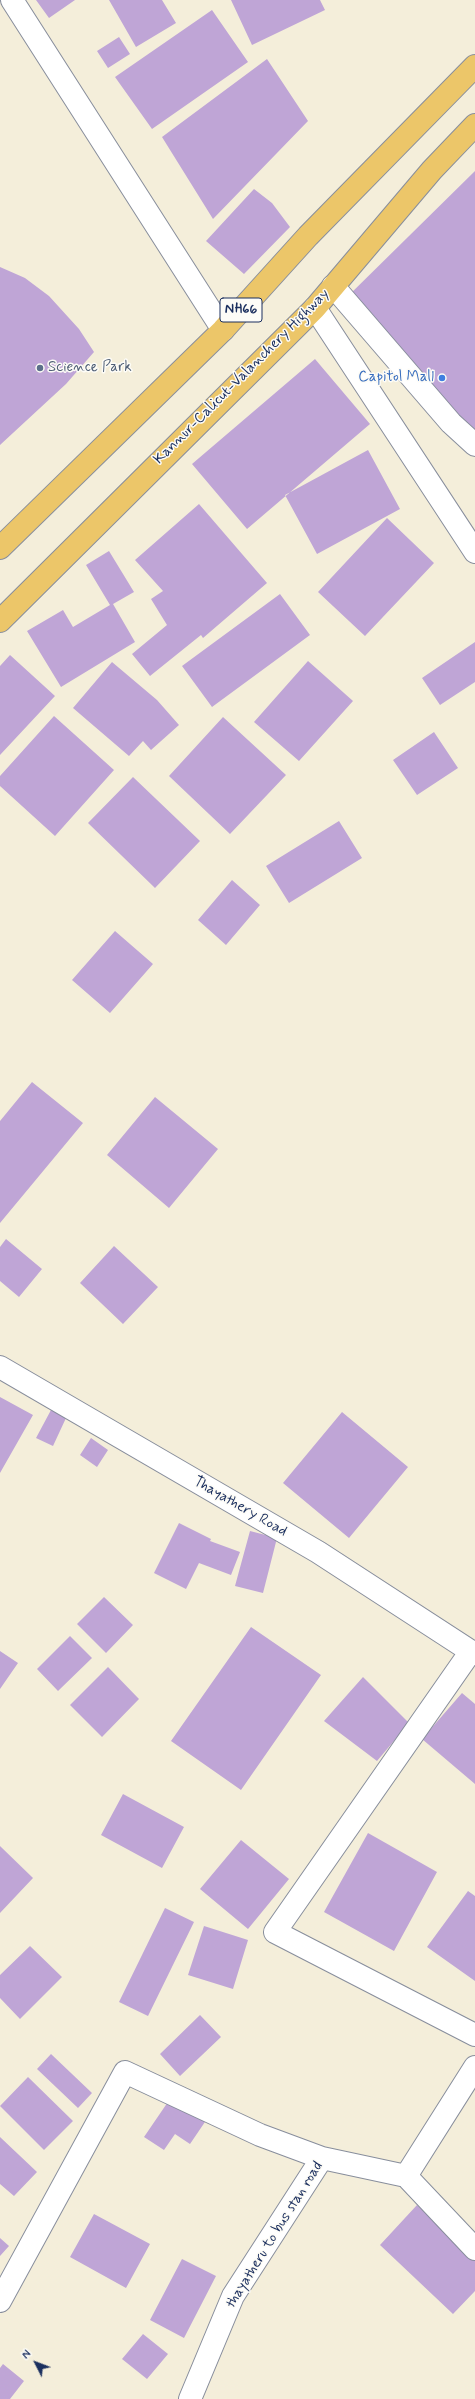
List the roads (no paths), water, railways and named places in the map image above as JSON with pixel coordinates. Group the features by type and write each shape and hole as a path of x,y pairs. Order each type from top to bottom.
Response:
{"highway":[{"name":"NH66","path":"0,548 223,330 308,236 475,66"},
{"name":"Kannur-Calicut-Valanchery Highway","path":"0,621 315,308 432,170 475,126"}],"street":[{"path":"12,0 223,330"},
{"path":"333,286 451,423 475,445"},
{"path":"315,308 475,552"},
{"name":"Thayathery Road","path":"0,1367 318,1552 473,1653"},
{"path":"473,1653 275,1932 475,2035"},
{"path":"475,2067 406,2176 475,2249"},
{"path":"0,2301 125,2072 260,2135 322,2158"},
{"name":"thayatheru to bus stan road","path":"190,2399 233,2296 322,2158 406,2176"}],"place":[{"name":"Science Park","path":"40,368"},
{"name":"Capitol Mall","path":"442,378"}]}
